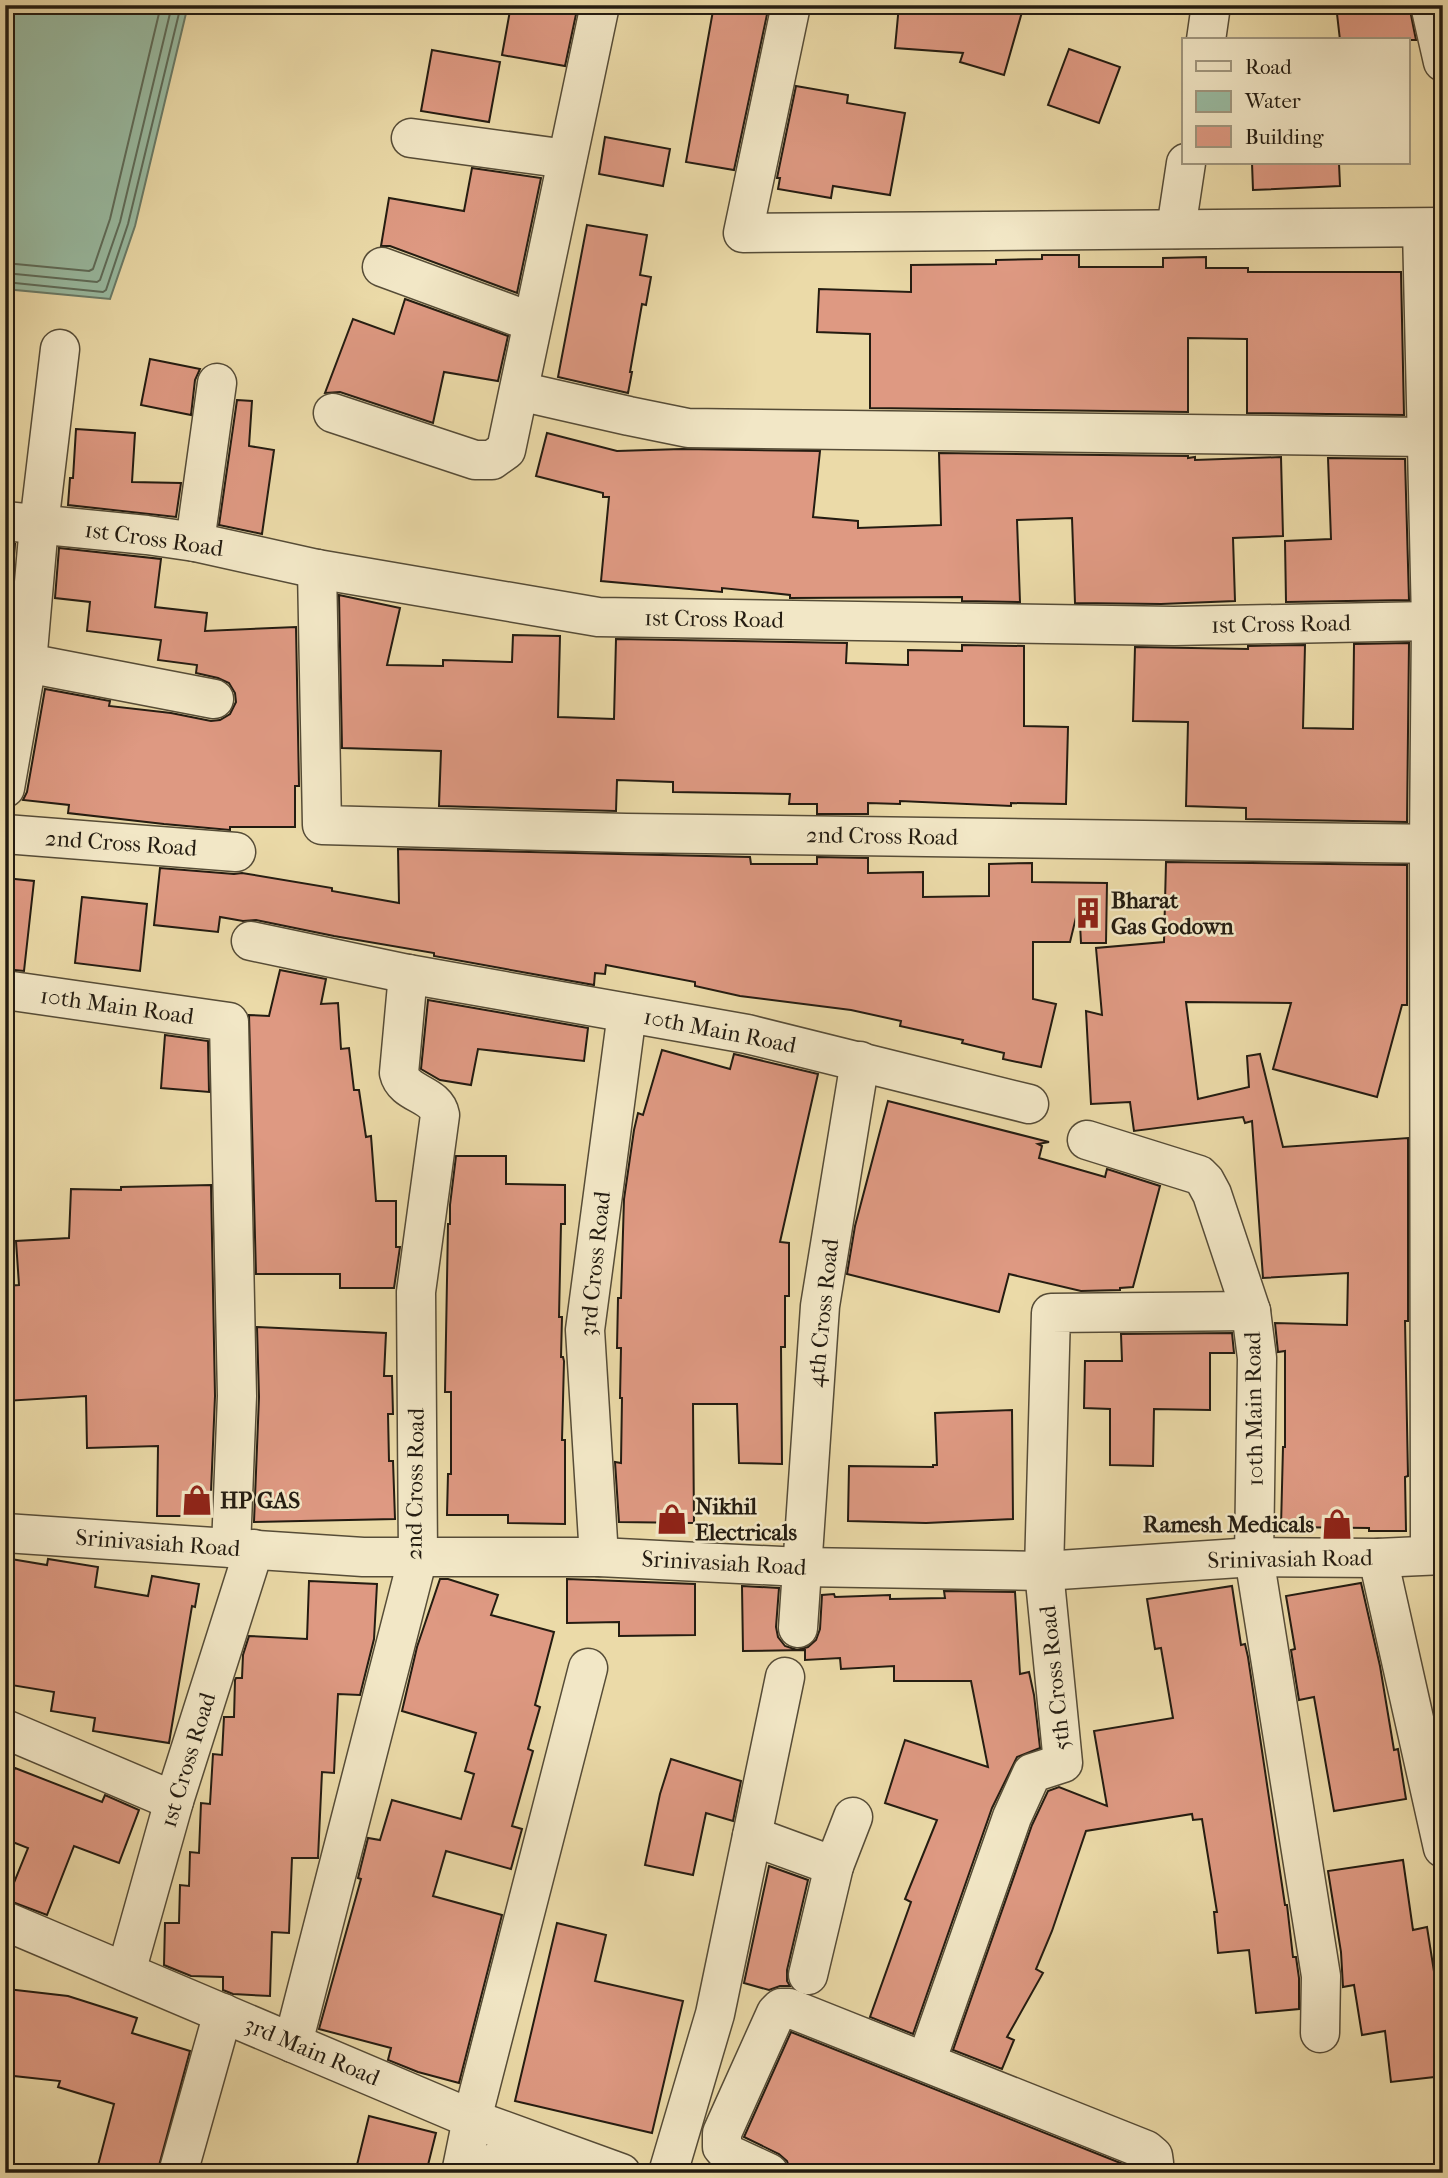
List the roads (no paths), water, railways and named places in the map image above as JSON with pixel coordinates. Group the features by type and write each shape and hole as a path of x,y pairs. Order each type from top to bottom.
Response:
{"street":[{"path":"333,413 475,460 492,460 506,450 600,5"},
{"path":"791,5 743,233 1432,228 1426,437 1436,844 1437,1555"},
{"path":"1206,38 1211,5"},
{"path":"1430,5 1443,62"},
{"path":"411,138 567,159"},
{"path":"1176,229 1186,164"},
{"path":"382,267 532,322"},
{"path":"5,788 16,663 22,523 60,349"},
{"path":"195,542 217,383"},
{"path":"519,391 688,428 1426,437"},
{"name":"1st Cross Road","path":"22,523 195,542 317,569 598,617 1174,626 1430,621"},
{"name":"2nd Cross Road","path":"317,569 322,825 626,833 1436,844"},
{"path":"16,663 214,699"},
{"name":"2nd Cross Road","path":"5,834 236,852"},
{"name":"10th Main Road","path":"251,941 408,974 747,1034 1028,1104"},
{"name":"2nd Cross Road","path":"293,2043 418,1557 416,1292 440,1115 435,1104 406,1087 399,1073 408,974"},
{"name":"10th Main Road","path":"5,990 229,1022"},
{"name":"3rd Cross Road","path":"598,1557 585,1330 627,1013"},
{"name":"1st Cross Road","path":"126,1972 243,1549 229,1022"},
{"name":"4th Cross Road","path":"798,1628 820,1306 860,1061"},
{"name":"10th Main Road","path":"1087,1139 1199,1175 1205,1181 1251,1311 1257,1358 1254,1557 1321,1976 1320,2033"},
{"name":"5th Cross Road","path":"932,2045 1022,1794 1032,1773 1063,1763 1044,1571 1051,1313 1251,1311"},
{"name":"Srinivasiah Road","path":"5,1533 363,1557 598,1557 801,1567 1044,1571 1254,1557 1378,1558 1437,1555"},
{"path":"1378,1558 1443,1849"},
{"path":"461,2173 472,2119 589,1668"},
{"path":"668,2173 715,2014 785,1677"},
{"path":"5,1729 174,1801"},
{"path":"808,1975 834,1866 853,1817"},
{"path":"752,1836 834,1866"},
{"name":"3rd Main Road","path":"5,1921 472,2119 621,2173"},
{"path":"769,2173 728,2154 722,2147 722,2133 765,2035 781,2008 789,2008 1146,2150 1153,2156 1150,2173"},
{"path":"178,2173 223,2013"},
{"path":"715,2014 765,2035"},
{"path":"485,2173 492,2163 499,2159 511,2159 551,2173"}],"water":[{"path":"5,5 188,5 135,226 110,299 5,289"}],"place":[{"name":"Bharat Gas Godown","path":"1088,913"},
{"name":"HP GAS","path":"197,1500"},
{"name":"Nikhil Electricals","path":"672,1519"},
{"name":"Ramesh Medicals","path":"1337,1524"}]}
